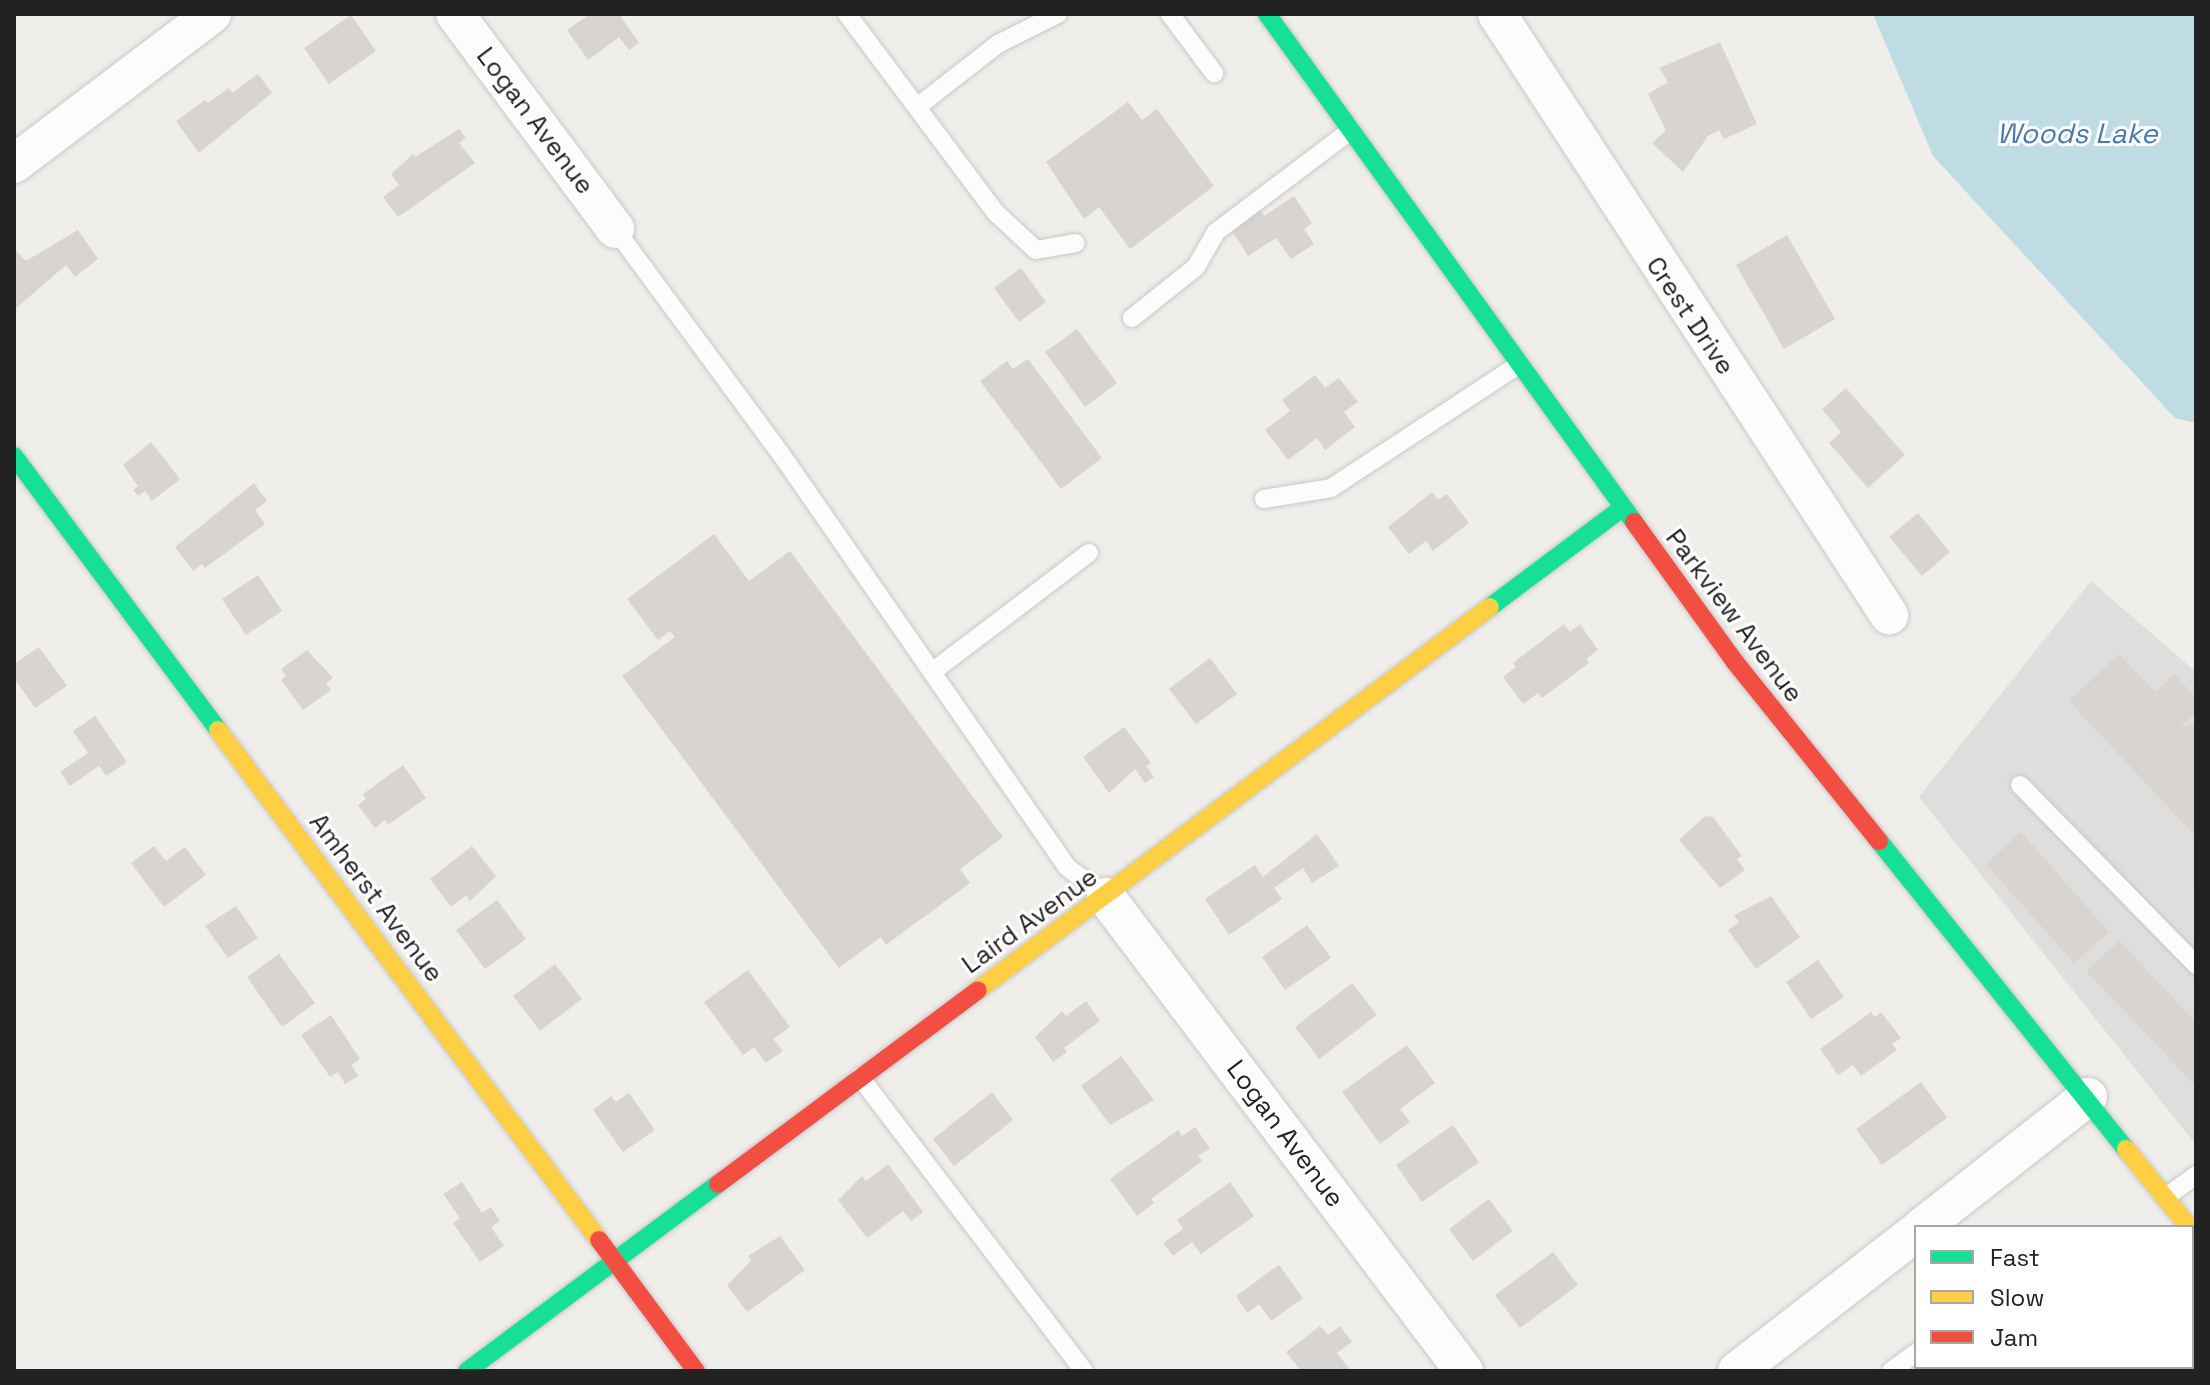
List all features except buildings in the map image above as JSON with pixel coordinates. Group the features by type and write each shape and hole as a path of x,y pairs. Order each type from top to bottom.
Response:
{"street":[{"path":"14,164 212,14"},
{"name":"Logan Avenue","path":"455,14 615,229"},
{"name":"Parkview Avenue","path":"1267,14 1621,509 1735,662 2088,1097 2187,1225"},
{"name":"Crest Drive","path":"1497,14 1889,615"},
{"name":"Amherst Avenue","path":"14,456 696,1371"},
{"name":"Laird Avenue","path":"467,1371 613,1258 1106,897 1621,509"},
{"name":"Logan Avenue","path":"1106,897 1464,1371"},
{"path":"1925,1225 2088,1097"},
{"path":"1744,1369 1914,1234"}],"lane":[{"path":"847,14 996,213 1036,250 1075,243"},
{"path":"917,107 998,44 1058,14"},
{"path":"1170,14 1214,73"},
{"path":"1132,318 1196,267 1216,232 1350,131"},
{"path":"615,229 932,672 1067,867 1106,897"},
{"path":"1264,499 1331,488 1518,365"},
{"path":"932,672 1089,553"},
{"path":"2020,785 2196,965"},
{"path":"860,1077 1084,1371"},
{"path":"2166,1197 2196,1175"},
{"path":"1891,1371 1914,1354"}],"shaded area":[{"path":"2091,581 2196,672 2196,1145 1919,797"},
{"path":"2044,742 2196,894 2196,1009 1987,798"}],"water":[{"name":"Woods Lake","path":"1873,14 2196,14 2196,423 2175,418 1933,156"}],"traffic: fast":[{"path":"1267,14 1634,522"},
{"path":"14,456 218,730"},
{"path":"1490,607 1621,509"},
{"path":"1879,841 2126,1149"},
{"path":"467,1371 718,1184"}],"traffic: slow":[{"path":"978,990 1490,607"},
{"path":"218,730 599,1240"},
{"path":"2126,1149 2187,1225"}],"traffic: jam":[{"path":"1634,522 1735,662 1879,841"},
{"path":"718,1184 978,990"},
{"path":"599,1240 696,1371"}]}
